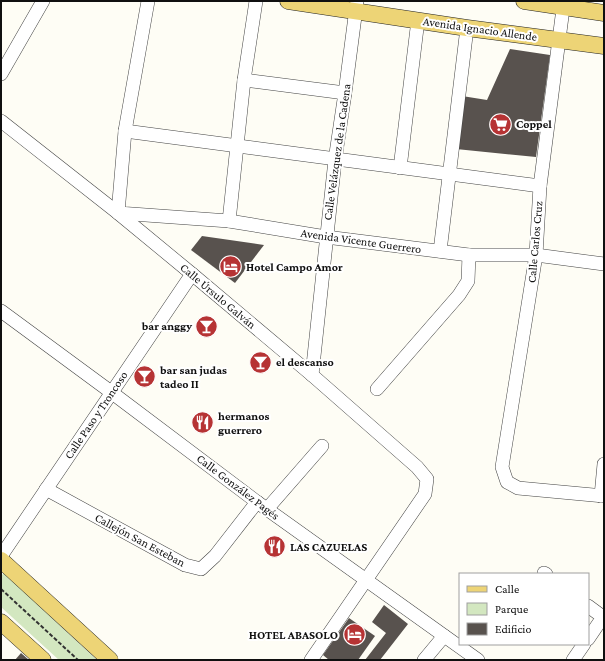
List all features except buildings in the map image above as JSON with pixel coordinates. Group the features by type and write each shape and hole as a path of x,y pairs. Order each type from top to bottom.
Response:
{"main road":[{"name":"Avenida Ignacio Allende","path":"288,1 356,6 418,20 467,28 604,46"},
{"path":"524,1 564,4 604,12"},
{"path":"1,560 110,660"},
{"path":"1,622 43,660"}],"street":[{"path":"1,74 43,1"},
{"path":"118,213 125,132 148,1"},
{"path":"229,221 244,80 256,1"},
{"name":"Calle Carlos Cruz","path":"564,4 540,186 536,255 502,467 506,482 518,488 602,496"},
{"name":"Calle Velázquez de la Cadena","path":"312,375 335,160 356,6"},
{"path":"400,168 418,20"},
{"path":"440,251 467,28"},
{"path":"244,80 345,94"},
{"name":"Calle Úrsulo Galván","path":"1,121 118,213 192,274 418,467 427,479 425,494 366,580"},
{"path":"125,132 540,186"},
{"name":"Avenida Vicente Guerrero","path":"118,213 229,221 326,237 469,255 536,255 604,264"},
{"path":"377,389 462,290 468,281 469,255"},
{"name":"Calle Paso y Troncoso","path":"1,556 192,274"},
{"name":"Calle González Pagés","path":"1,311 262,506 478,660"},
{"path":"262,506 322,446"},
{"path":"602,496 604,464"},
{"name":"Callejón San Esteban","path":"46,489 185,565 201,569 262,506"},
{"path":"311,660 366,580"},
{"path":"589,607 603,617 589,638"},
{"path":"424,660 444,636"},
{"path":"573,660 583,645"}],"path":[{"path":"1,589 78,660"}],"green space":[{"path":"4,573 97,660 59,660 1,607 1,576"}],"place":[{"name":"Coppel","path":"500,124"},
{"name":"Hotel Campo Amor","path":"230,267"},
{"name":"bar anggy","path":"207,326"},
{"name":"el descanso","path":"260,362"},
{"name":"bar san judas tadeo II","path":"145,377"},
{"name":"hermanos guerrero","path":"202,423"},
{"name":"LAS CAZUELAS","path":"274,547"},
{"name":"HOTEL ABASOLO","path":"354,635"}]}
